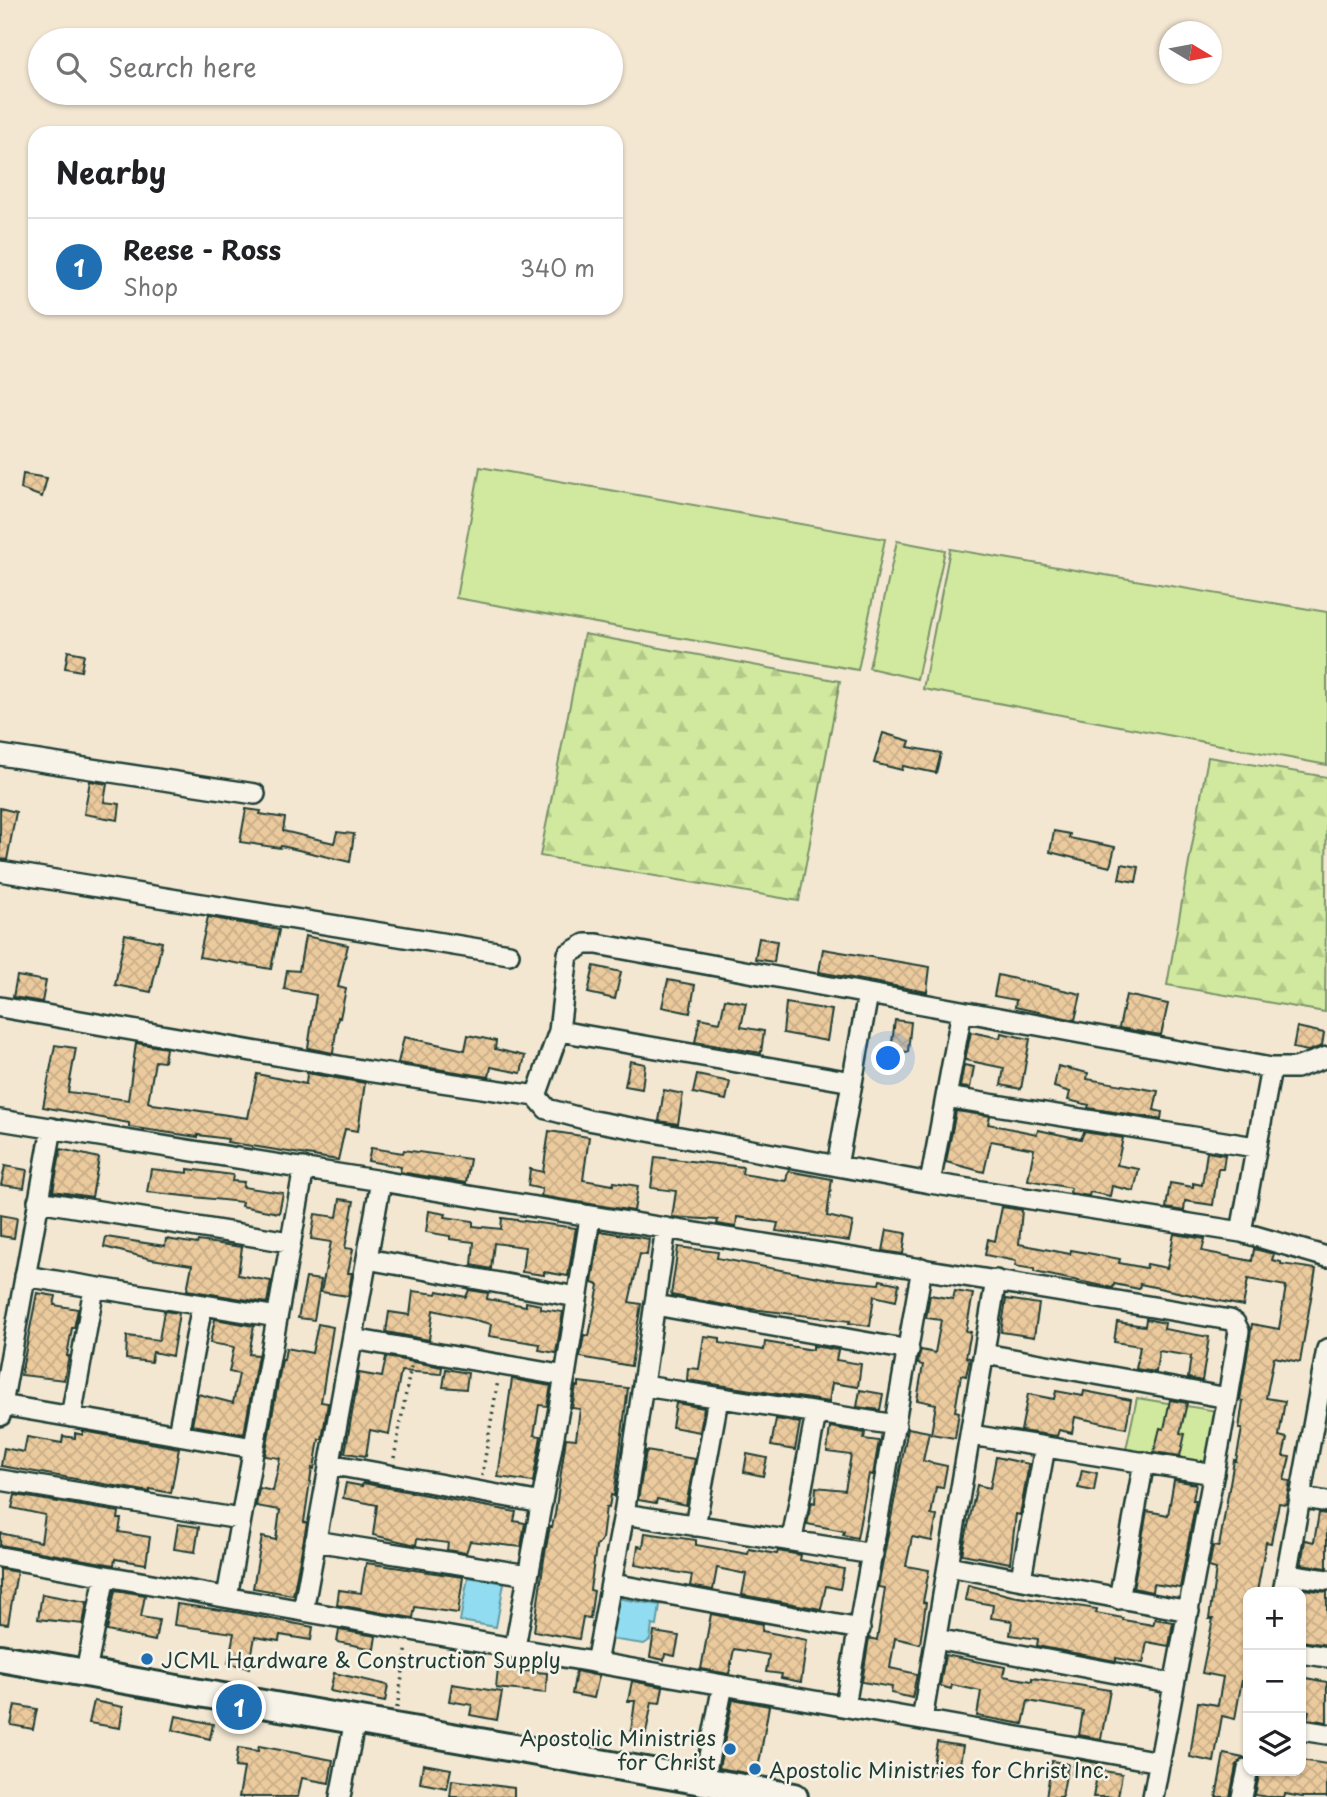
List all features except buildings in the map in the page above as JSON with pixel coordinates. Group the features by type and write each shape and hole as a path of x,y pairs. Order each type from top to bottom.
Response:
{"main road":[{"path":"0,1658 704,1781 736,1792 794,1797"}],"street":[{"path":"0,755 255,794"},
{"path":"0,872 509,954"},
{"path":"536,1096 559,1031 568,954 585,944 597,944 1271,1068 1296,1068 1327,1057"},
{"path":"837,1166 868,994"},
{"path":"0,1007 367,1071 536,1096 547,1109 588,1120 837,1166 1241,1233 1327,1257"},
{"path":"930,1182 962,1011"},
{"path":"559,1031 852,1082"},
{"path":"1241,1233 1271,1068"},
{"path":"946,1097 1255,1147"},
{"path":"0,1120 590,1217 996,1280 1236,1323 1240,1331 1153,1797"},
{"path":"52,1128 1,1410 71,1416 254,1447"},
{"path":"227,1597 304,1168"},
{"path":"303,1611 381,1181"},
{"path":"38,1200 289,1242"},
{"path":"515,1647 565,1377 590,1217"},
{"path":"596,1663 613,1584 666,1228"},
{"path":"367,1259 577,1297"},
{"path":"845,1706 922,1268"},
{"path":"25,1276 276,1317"},
{"path":"922,1720 996,1280"},
{"path":"71,1416 94,1287"},
{"path":"178,1434 202,1305"},
{"path":"655,1306 909,1350"},
{"path":"353,1339 565,1377"},
{"path":"1327,1349 1320,1418 1299,1497 1285,1583 1327,1580"},
{"path":"985,1353 1228,1398"},
{"path":"644,1386 896,1425"},
{"path":"695,1526 718,1399"},
{"path":"792,1539 816,1414"},
{"path":"971,1435 1214,1474"},
{"path":"1021,1578 1045,1447"},
{"path":"1119,1599 1144,1462"},
{"path":"329,1464 542,1503"},
{"path":"0,1480 240,1519"},
{"path":"1299,1497 1327,1502"},
{"path":"624,1514 873,1554"},
{"path":"315,1541 528,1575"},
{"path":"0,1557 1160,1762"},
{"path":"948,1566 1189,1611"},
{"path":"86,1672 105,1576"},
{"path":"613,1584 860,1629"},
{"path":"936,1639 1174,1684"},
{"path":"1306,1654 1327,1657"},
{"path":"704,1781 723,1685"},
{"path":"340,1797 355,1720"},
{"path":"1306,1731 1327,1734"},
{"path":"1248,1776 1248,1796"}],"path":[{"path":"391,1476 413,1350"},
{"path":"480,1491 500,1364"},
{"path":"394,1727 410,1630"}],"green space":[{"path":"480,467 885,539 858,670 456,598"},
{"path":"897,541 945,550 917,679 869,668"},
{"path":"950,549 1327,612 1327,765 923,689"},
{"path":"584,634 840,681 799,901 540,856"},
{"path":"1208,757 1327,777 1325,1012 1167,985"},
{"path":"1137,1398 1217,1411 1207,1468 1125,1454"}],"water":[{"path":"468,1577 504,1583 496,1627 460,1621"},
{"path":"616,1598 660,1605 657,1626 652,1625 650,1640 644,1644 609,1639"}],"place":[{"name":"JCML Hardware & Construction Supply","path":"147,1659"},
{"name":"Reese - Ross","path":"239,1707"},
{"name":"Apostolic Ministries for Christ","path":"730,1749"},
{"name":"Apostolic Ministries for Christ Inc.","path":"755,1769"}]}
